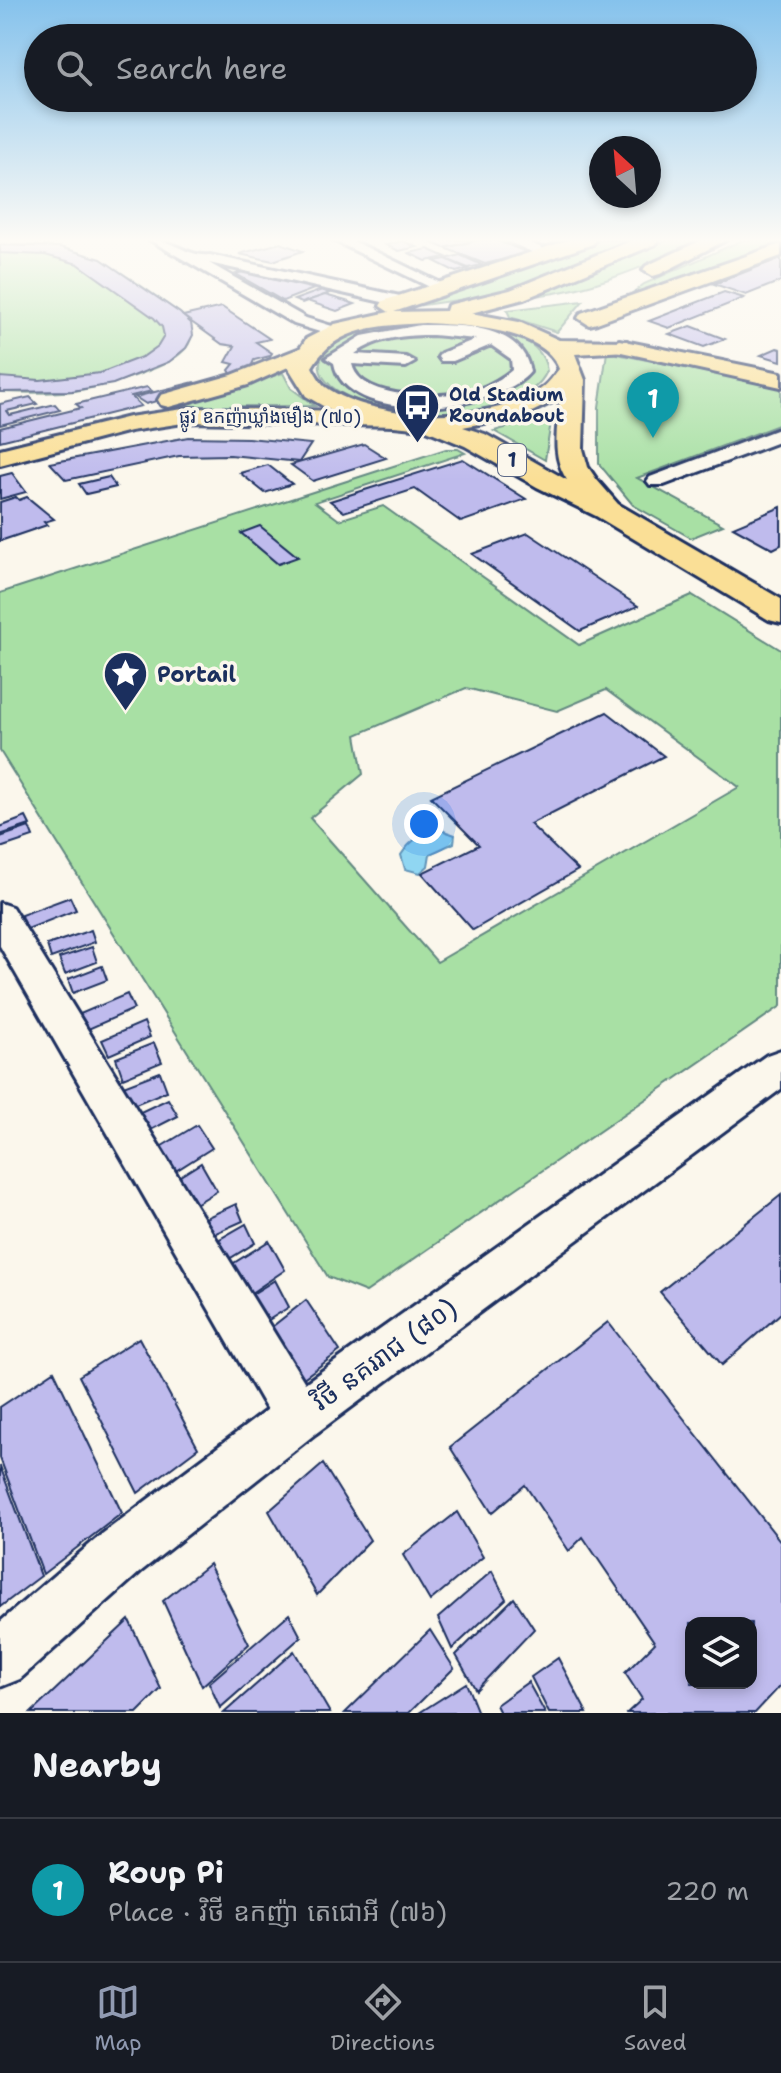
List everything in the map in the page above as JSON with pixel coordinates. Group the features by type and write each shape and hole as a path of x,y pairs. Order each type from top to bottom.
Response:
{"highway":[{"path":"306,353 340,330 370,320"},
{"path":"474,320 517,328 554,346 619,346"},
{"path":"554,346 587,320"},
{"path":"589,320 589,328 594,334 619,346"},
{"name":"1","path":"554,346 569,363 574,396 571,459 607,510"},
{"name":"1","path":"306,353 300,367 304,380 322,397 356,410 407,420 475,440 547,481 607,510 781,613"},
{"name":"1","path":"407,420 542,401 556,392 570,372"}],"main road":[{"path":"619,346 781,380"},
{"name":"ផ្លូវ ឧកញ៉ាឃ្លាំងមឿង (៧០)","path":"9,447 199,392 306,353"},
{"name":"ផ្លូវ ឧកញ៉ាឃ្លាំងមឿង (៧០)","path":"9,447 190,415 407,420"}],"street":[{"path":"298,320 340,330"},
{"path":"447,357 517,328"},
{"path":"439,330 491,339 519,357 521,372 506,387 469,409 377,394 350,382 340,366 342,358 357,344 402,331 439,330"},
{"path":"306,353 406,362"},
{"path":"446,383 469,409"},
{"path":"657,481 781,434"},
{"path":"0,916 298,1417"},
{"name":"វិថី នគររាជ (៨០)","path":"0,1659 121,1553 298,1417 781,1067"}],"green space":[{"path":"0,320 185,320 191,329 189,344 176,357 134,376 75,391 0,392"},
{"path":"519,320 567,320 557,332"},
{"path":"440,323 487,328 520,338 533,346 542,357 547,371 532,389 508,402 478,410 445,413 411,412 351,398 331,386 322,374 321,359 341,339 374,328"},
{"path":"607,352 781,387 781,424 637,478 723,525 691,538 633,505 599,464 599,407"},
{"path":"283,373 291,388 315,406 180,406"},
{"path":"552,415 545,460 494,431"},
{"path":"446,449 458,449 465,453 315,502 339,520 383,506 579,645 692,595 781,650 781,1006 366,1292 328,1277 0,751 0,593","holes":["466,688 557,711 606,690 739,787 437,962 310,818 363,774 356,735"]}],"water":[{"path":"441,830 455,835 454,843 430,854 428,866 420,873 405,869 401,855 409,845 423,835"}],"building":[{"path":"156,320 188,320 191,323 193,335 186,348 169,362 113,384 72,391 0,392 0,377 40,380 100,373 144,356 158,346 164,336"},
{"path":"188,320 241,320 270,339 256,342 272,353 254,360 250,369 233,377 229,370 234,364 226,362 235,346 222,344"},
{"path":"652,320 689,320 669,328 649,321"},
{"path":"691,326 725,339 704,347 669,334"},
{"path":"781,349 781,361 761,355"},
{"path":"194,382 202,388 146,404 135,397"},
{"path":"147,387 152,391 131,396 141,406 0,441 0,428 81,408 76,404"},
{"path":"30,397 37,404 7,411 10,415 55,404 60,410 0,425 0,404"},
{"path":"188,437 248,438 311,444 299,462 230,455 179,456 66,480 50,463"},
{"path":"364,444 386,458 313,481 291,465"},
{"path":"463,459 526,499 461,522 415,489 344,512 330,501"},
{"path":"268,465 292,484 265,493 240,473"},
{"path":"12,473 26,492 0,499 0,476"},
{"path":"109,477 116,487 86,494 79,484"},
{"path":"16,497 19,500 27,497 54,519 44,522 47,525 0,541 0,502"},
{"path":"781,507 781,545 773,549 733,527"},
{"path":"260,526 298,557 278,564 241,533"},
{"path":"528,533 638,606 580,631 472,554"},
{"path":"607,712 664,756 530,824 578,870 473,930 422,873 479,845 431,797"},
{"path":"26,817 30,825 0,835 0,827"},
{"path":"29,827 33,837 0,848 0,837"},
{"path":"70,897 76,910 25,930 21,915"},
{"path":"91,930 95,942 51,958 47,945"},
{"path":"92,947 97,962 65,974 59,958"},
{"path":"102,966 107,980 73,993 68,979"},
{"path":"127,994 134,1009 86,1030 80,1014"},
{"path":"144,1022 150,1037 109,1055 102,1040"},
{"path":"154,1043 162,1062 123,1078 116,1058"},
{"path":"160,1072 167,1091 126,1108 118,1088"},
{"path":"168,1099 178,1116 141,1135 132,1116"},
{"path":"197,1125 212,1148 166,1177 152,1152"},
{"path":"201,1163 217,1191 184,1211 169,1183"},
{"path":"781,1195 781,1313 722,1365 660,1292"},
{"path":"236,1204 243,1221 207,1237 201,1220"},
{"path":"246,1224 255,1243 216,1267 206,1247"},
{"path":"269,1241 285,1270 238,1302 221,1271"},
{"path":"275,1280 289,1307 253,1330 238,1303"},
{"path":"306,1300 340,1351 302,1379 268,1330"},
{"path":"608,1322 781,1542 781,1685 755,1713 627,1713 642,1699 625,1673 655,1643 583,1537 569,1551 525,1485 492,1513 450,1447"},
{"path":"139,1338 198,1448 138,1493 79,1376"},
{"path":"54,1371 122,1513 43,1574 0,1458 0,1407"},
{"path":"323,1464 370,1540 317,1595 269,1511"},
{"path":"0,1466 41,1576 0,1607"},
{"path":"457,1512 483,1557 430,1601 403,1555"},
{"path":"209,1564 249,1644 202,1686 163,1601"},
{"path":"492,1571 506,1599 452,1649 438,1618"},
{"path":"514,1598 534,1629 476,1690 456,1655"},
{"path":"289,1614 301,1637 220,1708 209,1683"},
{"path":"129,1620 161,1689 137,1713 31,1713"},
{"path":"430,1630 454,1668 409,1713 345,1713"},
{"path":"294,1651 330,1713 224,1713"},
{"path":"558,1658 587,1713 549,1713 531,1677"},
{"path":"528,1682 545,1713 500,1713 496,1705"},
{"path":"466,1683 478,1713 419,1713"}],"place":[{"name":"Roup Pi","path":"653,438"},
{"name":"Old Stadium Roundabout","path":"418,444"},
{"name":"Portail","path":"126,713"}]}
